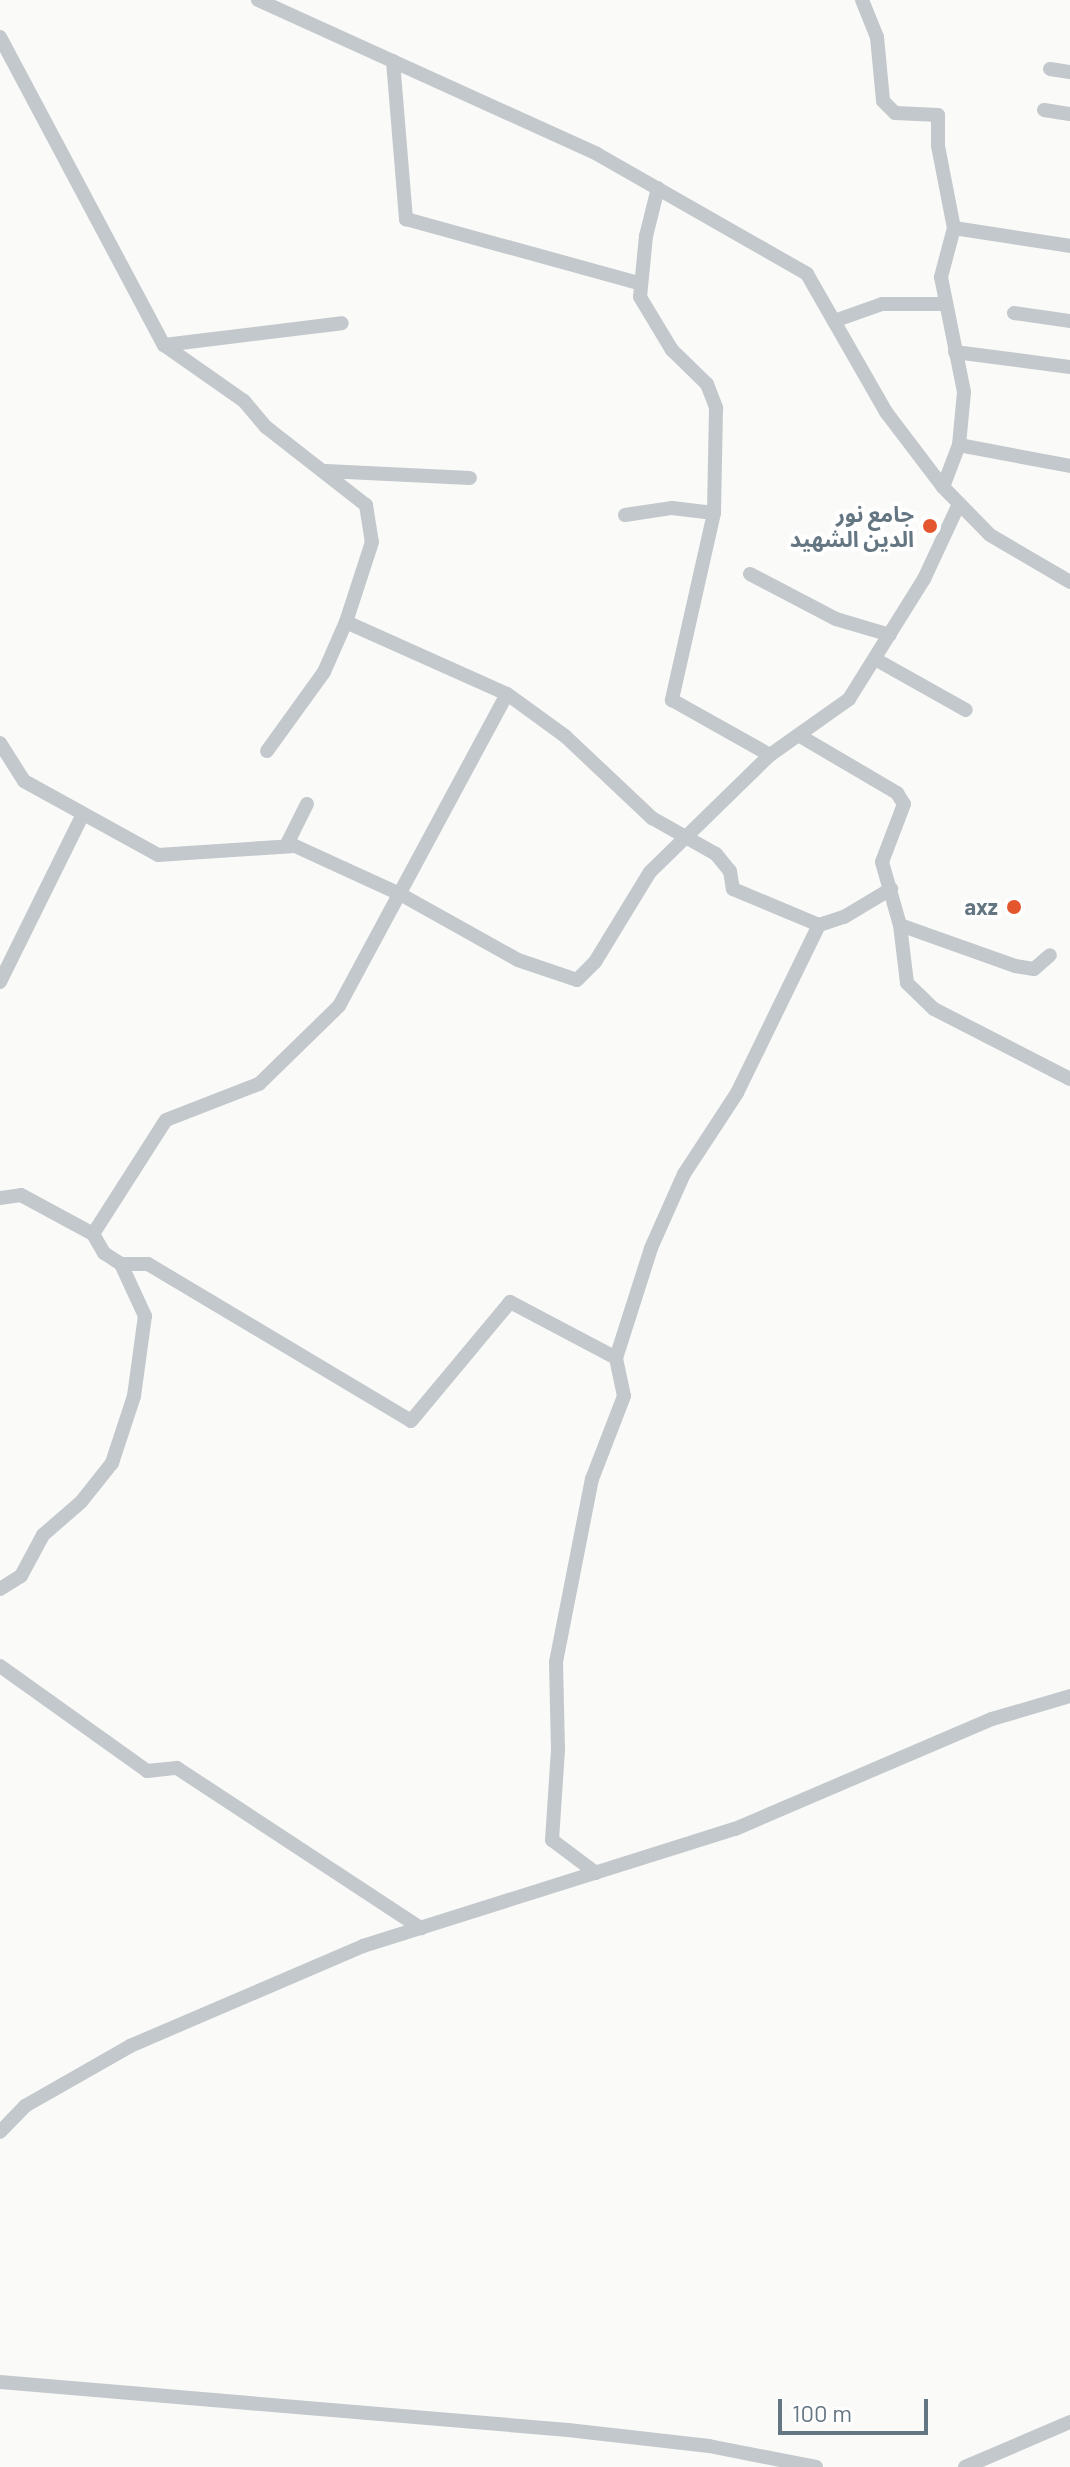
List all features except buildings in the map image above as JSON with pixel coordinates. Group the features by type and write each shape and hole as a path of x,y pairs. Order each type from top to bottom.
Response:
{"street":[{"path":"258,0 292,8 393,61 597,154 807,274 886,412 943,487 990,535 1070,582"},
{"path":"862,0 877,37 883,101 895,113 938,115 938,146 954,228 941,277 964,392 959,445 943,487"},
{"path":"0,37 164,345 244,401 266,427 366,505 372,542 346,622 324,672 267,751"},
{"path":"393,61 406,219 638,283"},
{"path":"1050,69 1070,72"},
{"path":"1044,110 1070,114"},
{"path":"658,188 638,283 644,310 713,395 714,513 672,700 770,755"},
{"path":"954,228 1070,246"},
{"path":"834,321 882,304 945,304"},
{"path":"1014,313 1070,321"},
{"path":"164,345 342,323"},
{"path":"955,352 1070,367"},
{"path":"959,445 1070,466"},
{"path":"326,471 470,478"},
{"path":"0,743 24,781 158,855 286,846 400,894 518,960 577,980 595,962 650,872 770,755 849,699 890,635 959,504"},
{"path":"625,515 672,508 714,513"},
{"path":"750,574 836,619 890,635"},
{"path":"346,622 507,694 565,736 652,818 716,854 730,871 733,889 819,925 844,917 891,889"},
{"path":"875,659 966,710"},
{"path":"93,1234 166,1120 259,1084 339,1006 507,694"},
{"path":"800,736 897,793 904,804 882,862 900,925 907,983 934,1009 1070,1079"},
{"path":"286,846 307,804"},
{"path":"0,982 83,814"},
{"path":"596,1873 552,1840 558,1750 556,1662 592,1479 624,1396 616,1358 651,1248 684,1174 737,1093 819,925"},
{"path":"900,925 1015,966 1034,969 1050,955"},
{"path":"0,1198 21,1195 93,1234 104,1253 121,1264 145,1316 134,1396 112,1463 81,1502 43,1535 21,1576 0,1589"},
{"path":"121,1264 148,1264 411,1421 510,1302 616,1358"},
{"path":"0,1666 147,1771 177,1768 421,1928"},
{"path":"0,2132 25,2106 130,2046 363,1946 735,1829 992,1719 1070,1696"},
{"path":"0,2382 584,2432 709,2446 816,2467"},
{"path":"965,2467 1070,2422"}],"place":[{"name":"جامع نور الدين الشهيد","path":"930,526"},
{"name":"axz","path":"1014,907"}]}
